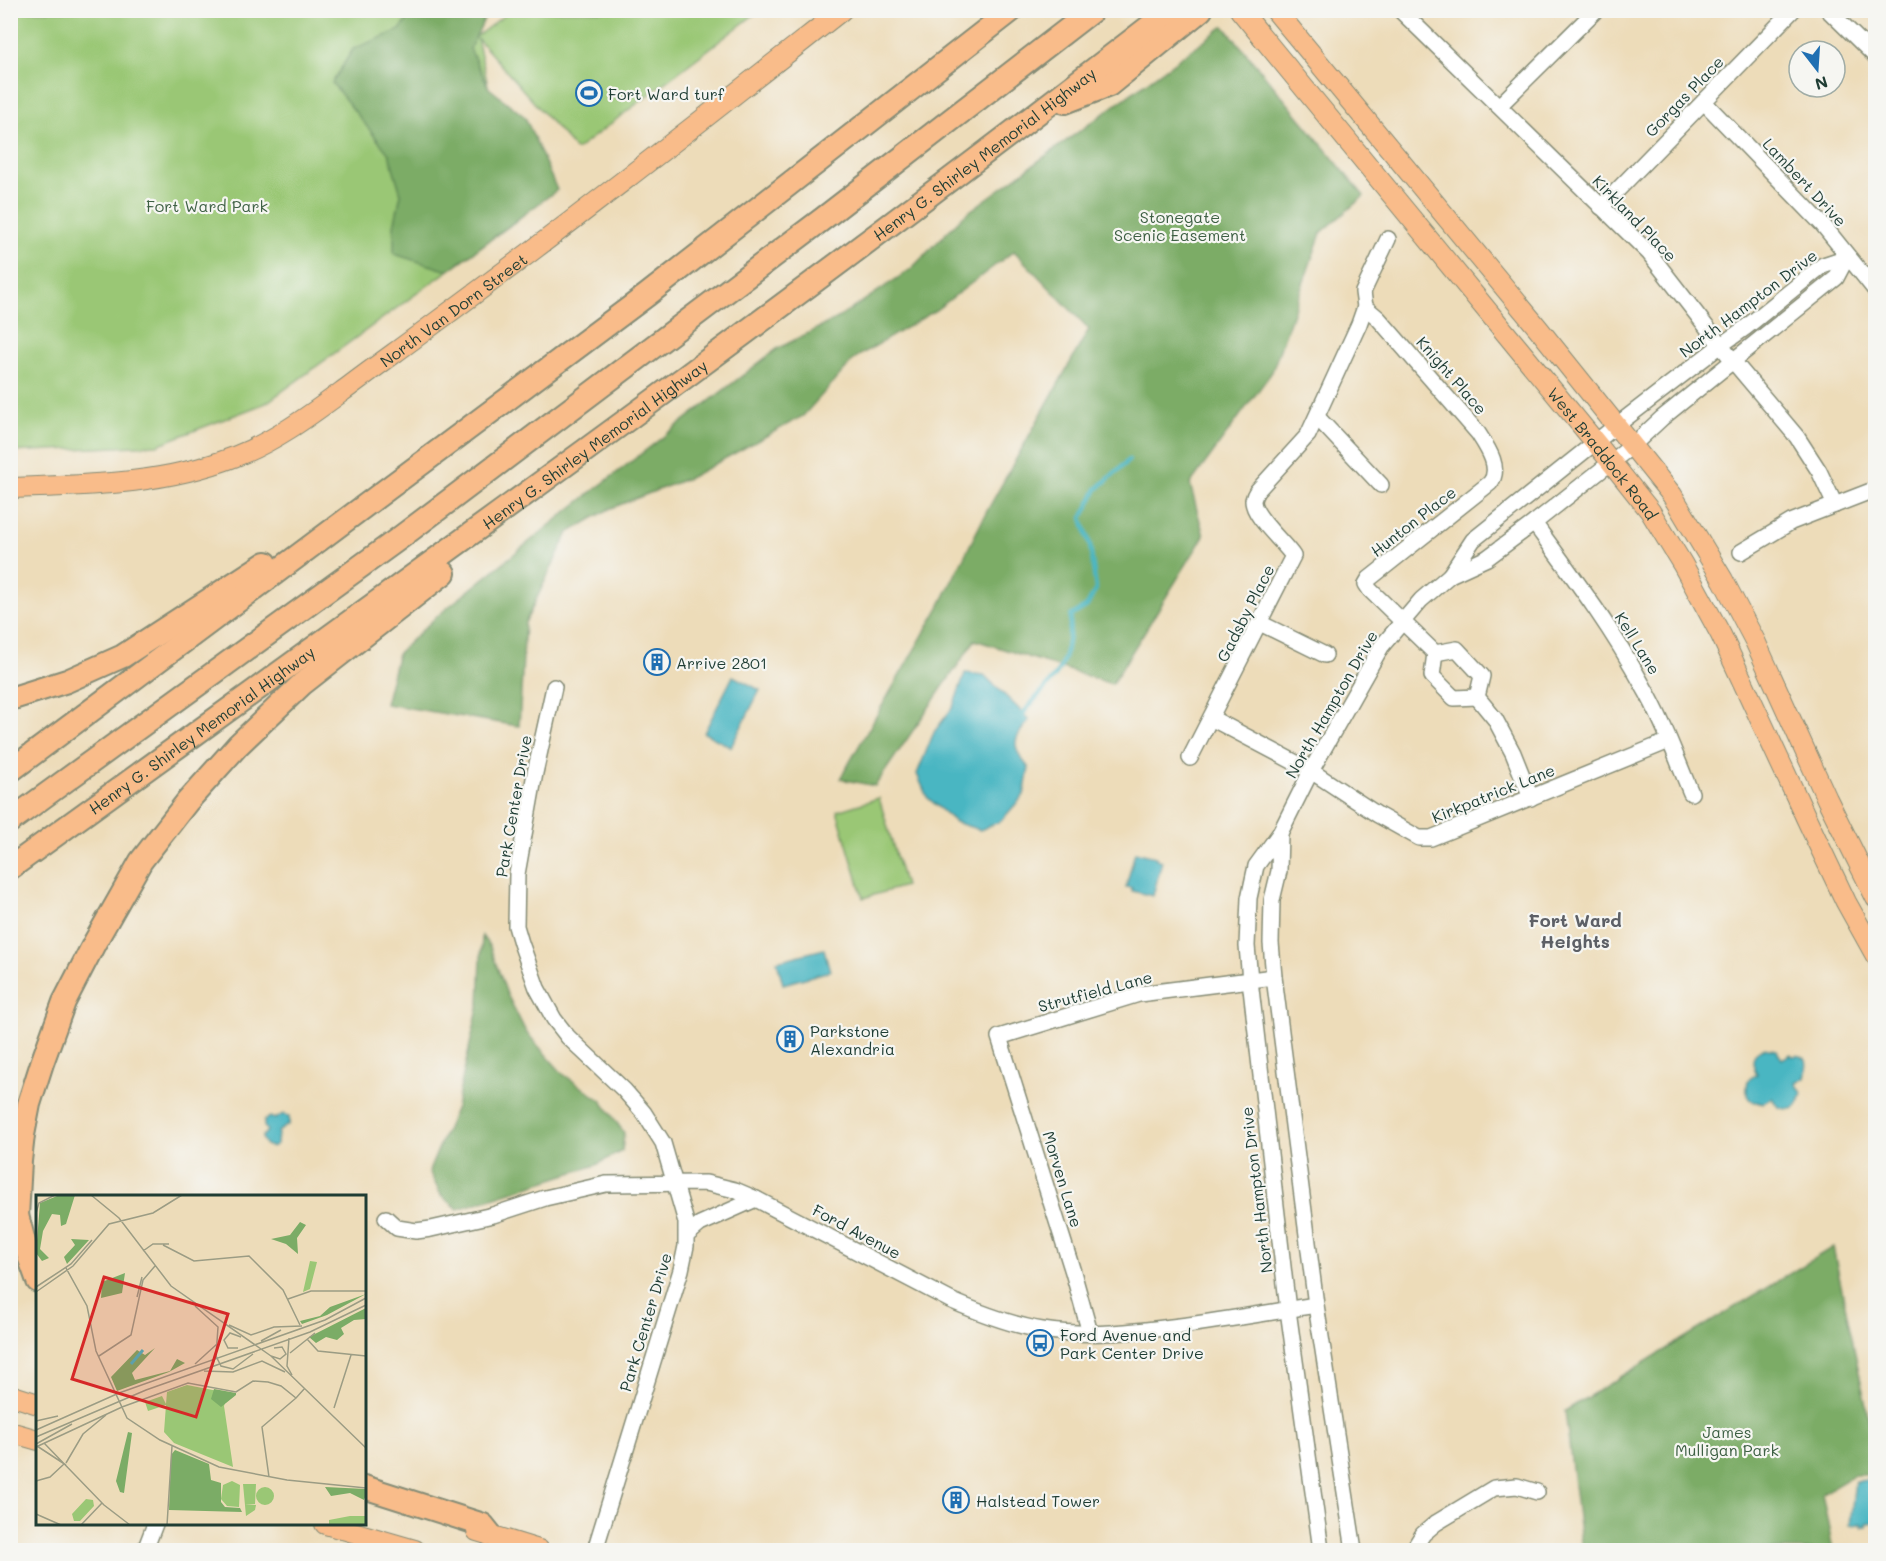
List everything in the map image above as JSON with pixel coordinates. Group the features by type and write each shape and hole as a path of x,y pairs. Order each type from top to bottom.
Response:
{"highway":[{"path":"10,771 647,295 1012,10"},
{"path":"10,821 401,537 815,225 1093,10"},
{"name":"Henry G. Shirley Memorial Highway","path":"10,868 664,393 1044,110 1109,85 1187,14"},
{"path":"17,1217 20,1161 29,1104 64,1002 141,861 180,811 238,745 302,684 545,493 664,393"},
{"path":"10,699 67,681 123,656 472,426"},
{"path":"10,1185 17,1217 36,1275"},
{"path":"366,1488 483,1525 491,1535"}],"main road":[{"name":"North Van Dorn Street","path":"10,488 101,484 169,477 222,461 267,442 317,410 512,266 842,10"},
{"name":"West Braddock Road","path":"1240,10 1596,443 1655,520 1683,565 1721,635 1816,839 1875,956"},
{"name":"West Braddock Road","path":"1275,10 1672,495 1700,539 1755,641 1875,898"},
{"path":"10,1395 36,1403"},
{"path":"10,1432 36,1439"},
{"path":"366,1500 539,1551"},
{"path":"329,1525 415,1551"}],"street":[{"name":"Kirkland Place","path":"1400,10 1649,253 1733,361 1797,437 1820,471 1835,505"},
{"path":"1499,106 1596,10"},
{"name":"Gorgas Place","path":"1601,207 1793,10"},
{"path":"1828,10 1875,57"},
{"name":"Lambert Drive","path":"1704,102 1823,225 1875,291"},
{"name":"Gadsby Place","path":"1190,758 1293,556 1254,508 1253,498 1308,435 1365,307 1363,292 1388,239"},
{"name":"North Hampton Drive","path":"1450,575 1487,558 1633,445 1662,418 1836,278 1847,256"},
{"name":"North Hampton Drive","path":"1321,1551 1288,1310 1250,980 1247,946 1249,898 1256,866 1280,833 1311,771 1381,647 1421,600 1450,575 1473,540 1823,265 1847,256"},
{"name":"Knight Place","path":"1365,307 1378,318 1478,433 1492,458 1495,469 1494,477"},
{"path":"1317,417 1381,485"},
{"name":"Hunton Place","path":"1402,621 1366,584 1490,483 1494,477"},
{"path":"1741,552 1791,522 1875,489"},
{"name":"Kell Lane","path":"1534,523 1573,575 1644,686 1691,794"},
{"path":"1402,621 1435,653"},
{"path":"1260,622 1325,654"},
{"path":"1435,653 1457,649 1482,676 1477,697 1499,727 1513,753 1531,798"},
{"path":"1435,653 1432,676 1454,698 1477,697"},
{"name":"Park Center Drive","path":"554,687 535,773 517,874 516,926 537,988 554,1019 568,1037 616,1081 644,1113 663,1143 686,1222 687,1235 681,1270 595,1551"},
{"name":"Kirkpatrick Lane","path":"1211,718 1311,771 1377,815 1419,838 1431,838 1669,741"},
{"name":"North Hampton Drive","path":"1280,833 1279,871 1272,900 1271,943 1274,977 1316,1305 1354,1551"},
{"name":"Strutfield Lane","path":"999,1037 1139,994 1274,977"},
{"name":"Morven Lane","path":"999,1037 1073,1272 1089,1333"},
{"name":"Ford Avenue","path":"386,1218 397,1228 417,1231 493,1215 545,1198 606,1184 706,1183 735,1190 756,1199 950,1300 983,1314 1039,1329 1089,1333 1138,1331 1267,1314 1316,1305"},
{"path":"687,1235 700,1224 756,1199"},
{"path":"1413,1551 1422,1534 1436,1523 1494,1488 1517,1486 1537,1492"},
{"path":"145,1551 154,1525"}],"green space":[{"path":"414,10 488,11 470,49 489,88 525,117 557,190 448,271 394,254 394,226 401,194 389,154 332,83 353,49 400,30"},
{"name":"Fort Ward Park","path":"10,11 471,11 477,36 510,11 759,11 576,150 477,38 519,219 266,403 157,445 11,452"},
{"name":"Stonegate Scenic Easement","path":"1224,26 1364,196 1321,233 1272,372 1190,484 1204,536 1112,684 975,640 875,786 840,779 939,607 988,509 1089,329 1014,251 936,310 855,358 803,416 691,477 609,509 568,533 525,623 519,726 385,704 398,653 436,617 571,508 777,349 838,318 911,269 963,216"},
{"path":"879,798 905,886 863,898 837,811"},
{"path":"482,936 490,947 507,994 526,1032 563,1074 602,1101 624,1133 622,1151 596,1165 458,1209 441,1195 429,1171 456,1107 479,1004"},
{"name":"James Mulligan Park","path":"1833,1247 1875,1449 1876,1475 1854,1475 1822,1494 1833,1550 1582,1550 1565,1411"}],"water":[{"path":"965,673 984,675 1029,720 1019,734 1016,744 1019,754 1029,768 1024,795 1001,821 980,830 955,822 927,797 917,774 934,732 953,707"},
{"path":"733,676 760,690 731,747 704,733"},
{"path":"1135,852 1156,857 1162,861 1153,896 1132,891 1132,888 1126,887"},
{"path":"824,949 830,971 783,984 777,961"},
{"path":"1763,1048 1776,1050 1782,1059 1791,1054 1805,1059 1807,1065 1805,1078 1796,1083 1802,1093 1799,1103 1792,1109 1778,1107 1772,1098 1763,1103 1749,1099 1748,1080 1757,1074 1753,1063 1754,1056"},
{"path":"283,1114 289,1117 289,1124 278,1132 277,1144 272,1147 267,1146 262,1137 267,1131 264,1120 270,1117 275,1119"},
{"path":"1870,1480 1875,1504 1875,1523 1867,1524 1867,1527 1862,1527 1861,1524 1850,1525 1855,1481"}],"waterway":[{"path":"1023,714 1057,673 1066,650 1071,616 1087,606 1096,589 1090,545 1082,518 1097,489 1129,460"}],"place":[{"name":"Fort Ward turf","path":"589,93"},
{"name":"Arrive 2801","path":"657,662"},
{"name":"Parkstone Alexandria","path":"790,1039"},
{"name":"Ford Avenue and Park Center Drive","path":"1040,1343"},
{"name":"Halstead Tower","path":"956,1500"}],"district":[{"name":"Fort Ward Heights","path":"1575,930"}]}
